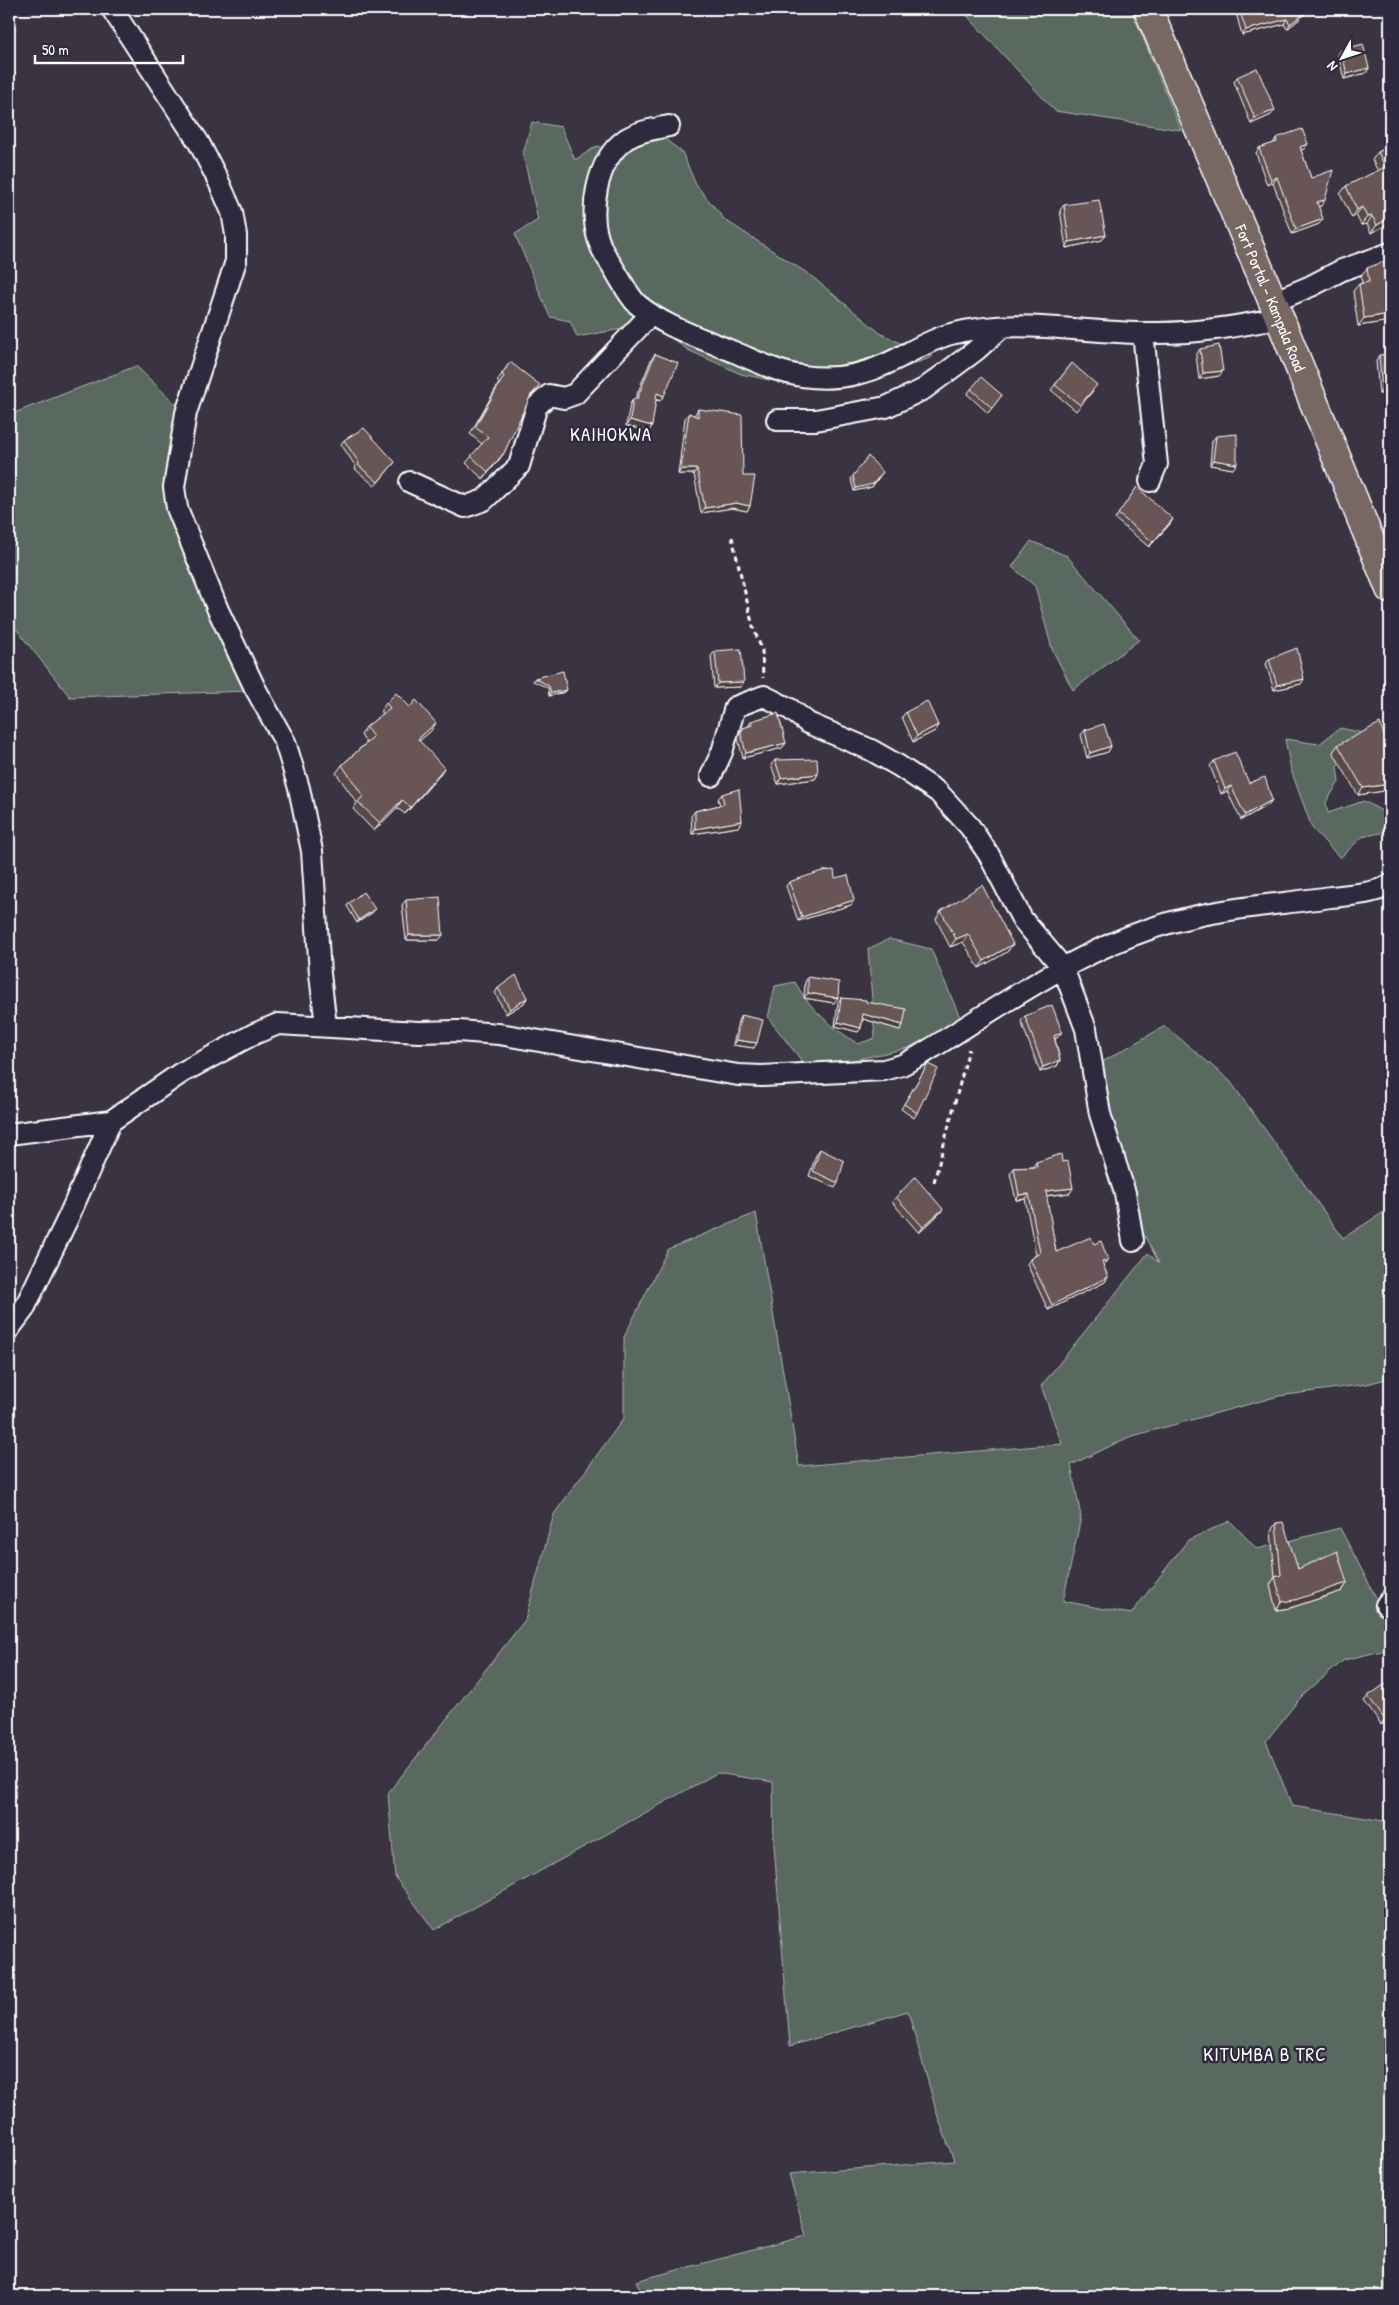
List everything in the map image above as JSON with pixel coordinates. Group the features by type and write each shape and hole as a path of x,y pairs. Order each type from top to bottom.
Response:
{"highway":[{"name":"Fort Portal - Kampala Road","path":"1148,9 1276,310 1383,554 1390,589"}],"street":[{"path":"112,9 198,143 218,180 232,212 236,235 236,261 186,413 174,487 177,508 218,610 255,688 285,742 298,788 312,851 320,974 326,1026"},
{"path":"669,126 645,130 626,140 608,160 599,182 595,210 595,225 600,246 636,303 651,314 677,328 768,366 799,376 818,378 864,372 886,364 915,348 951,334 1002,327 1022,326 1142,333 1219,329 1276,310 1310,286 1342,270 1390,253"},
{"path":"410,482 465,507 484,500 519,466 537,406 549,396 564,398 576,394 651,314"},
{"path":"777,420 816,420 886,407 924,390 1002,327"},
{"path":"1142,333 1157,464 1150,481"},
{"path":"711,776 722,752 735,707 764,696 790,709 808,724 871,750 938,792 970,827 988,855 1022,919 1063,968 1086,1029 1100,1114 1125,1193 1133,1242"},
{"path":"9,1134 111,1122 181,1073 254,1034 278,1024 419,1032 458,1031 499,1034 738,1075 762,1076 884,1070 902,1065 919,1056 1063,968 1117,942 1184,919 1362,892 1390,885"},
{"path":"9,1329 18,1319 28,1301 111,1122"}],"path":[{"path":"732,537 753,627 762,650 764,696"},
{"path":"934,1182 976,1021"}],"green space":[{"path":"961,9 1131,9 1181,130 1055,111"},
{"path":"532,122 561,127 575,160 597,146 608,150 657,133 682,152 696,185 725,220 810,275 880,333 906,346 933,337 932,357 873,380 802,387 741,374 688,350 638,314 638,326 577,337 570,321 550,317 515,234 538,220 523,154"},
{"path":"136,366 182,410 168,494 249,691 70,697 9,620 9,415"},
{"path":"1031,541 1067,556 1139,640 1073,690 1052,649 1035,586 1012,567"},
{"path":"1340,728 1368,734 1337,767 1339,782 1326,802 1328,813 1364,801 1387,814 1390,831 1362,837 1340,858 1312,828 1291,770 1285,739 1319,744"},
{"path":"889,939 931,949 961,1020 908,1048 809,1070 768,1018 775,986 795,982 822,1017 858,1044 875,1038 868,949"},
{"path":"1165,1026 1230,1081 1343,1238 1390,1208 1390,1378 1367,1384 1279,1396 1129,1437 1071,1465 1081,1517 1063,1601 1131,1614 1188,1540 1230,1521 1257,1549 1340,1528 1381,1607 1390,1611 1390,1649 1344,1660 1301,1697 1266,1741 1292,1806 1390,1822 1390,2296 644,2296 636,2281 806,2236 789,2174 954,2161 938,2117 908,2011 790,2046 774,1846 773,1782 717,1773 434,1930 395,1877 388,1793 525,1620 554,1514 624,1418 624,1337 668,1249 756,1213 799,1466 1062,1444 1041,1386 1148,1253 1159,1263 1131,1210 1095,1066"}],"building":[{"path":"1239,9 1301,9 1305,13 1290,24 1287,19 1246,30"},
{"path":"1363,44 1369,68 1347,74 1341,50"},
{"path":"1257,68 1275,110 1255,118 1237,77"},
{"path":"1302,129 1308,144 1300,147 1311,178 1333,170 1325,200 1317,202 1323,219 1296,229 1277,177 1271,180 1259,148 1277,142 1276,138"},
{"path":"1390,146 1390,218 1377,225 1372,216 1367,217 1362,207 1357,210 1346,186 1385,167 1378,152"},
{"path":"1099,200 1106,235 1069,242 1064,205"},
{"path":"1388,260 1390,272 1390,314 1364,318 1359,284 1369,282 1367,268"},
{"path":"1219,345 1223,371 1203,373 1200,349"},
{"path":"655,354 678,363 664,396 657,393 652,426 630,420 633,399 637,399"},
{"path":"1390,354 1390,388 1382,389 1379,355"},
{"path":"510,362 540,385 531,395 504,453 488,472 471,456 488,437 475,427"},
{"path":"1072,363 1097,385 1080,405 1055,385"},
{"path":"981,377 1002,395 992,408 971,389"},
{"path":"698,409 742,415 743,476 755,476 750,506 736,503 705,508 697,469 681,469 689,413 698,417"},
{"path":"364,428 395,462 378,482 358,465 359,463 344,440"},
{"path":"1237,434 1237,464 1213,460 1216,436"},
{"path":"868,456 883,472 873,484 856,488 853,476"},
{"path":"1137,487 1173,519 1153,542 1118,514"},
{"path":"1297,648 1304,679 1277,685 1269,659"},
{"path":"741,649 744,682 718,683 715,651"},
{"path":"563,671 567,690 551,693 549,686 535,678"},
{"path":"396,693 410,707 416,700 436,723 418,739 444,768 411,807 402,800 380,823 358,802 363,796 342,765 373,737 366,727 390,708 386,703"},
{"path":"927,701 938,725 917,736 906,712"},
{"path":"778,713 786,743 746,753 741,734 743,728 752,725 751,721"},
{"path":"1380,723 1390,754 1390,784 1363,788 1338,745"},
{"path":"1104,724 1111,746 1090,753 1085,730"},
{"path":"1235,752 1249,783 1265,777 1272,800 1245,815 1231,786 1225,789 1214,761"},
{"path":"817,759 818,774 781,778 775,760"},
{"path":"739,789 742,821 695,829 695,811 724,804 722,794"},
{"path":"834,870 835,878 848,875 854,900 802,917 789,882 822,871"},
{"path":"982,885 1013,944 984,961 968,934 956,939 941,911"},
{"path":"363,892 375,909 359,920 349,903"},
{"path":"440,897 443,935 409,935 406,900"},
{"path":"516,975 527,998 510,1009 498,988"},
{"path":"808,977 839,982 838,998 808,993"},
{"path":"841,998 866,1000 866,1002 906,1009 903,1025 863,1014 861,1028 838,1022"},
{"path":"1052,1005 1062,1032 1054,1036 1060,1060 1043,1067 1025,1016"},
{"path":"741,1015 763,1020 757,1043 736,1040"},
{"path":"928,1064 938,1069 917,1113 904,1104"},
{"path":"820,1149 844,1161 838,1183 813,1171"},
{"path":"1061,1154 1062,1162 1068,1161 1073,1188 1046,1191 1056,1252 1091,1237 1094,1244 1101,1241 1108,1260 1102,1262 1108,1277 1052,1305 1030,1259 1040,1253 1029,1194 1019,1195 1014,1168 1037,1167 1036,1162"},
{"path":"915,1177 943,1209 923,1227 896,1197"},
{"path":"1283,1522 1298,1569 1337,1551 1347,1583 1295,1600 1282,1602 1275,1577 1281,1575 1276,1523"},
{"path":"1390,1682 1390,1716 1385,1720 1368,1696"}],"district":[{"name":"KAIHOKWA","path":"611,434"},
{"name":"KITUMBA B TRC","path":"1265,2054"}]}
